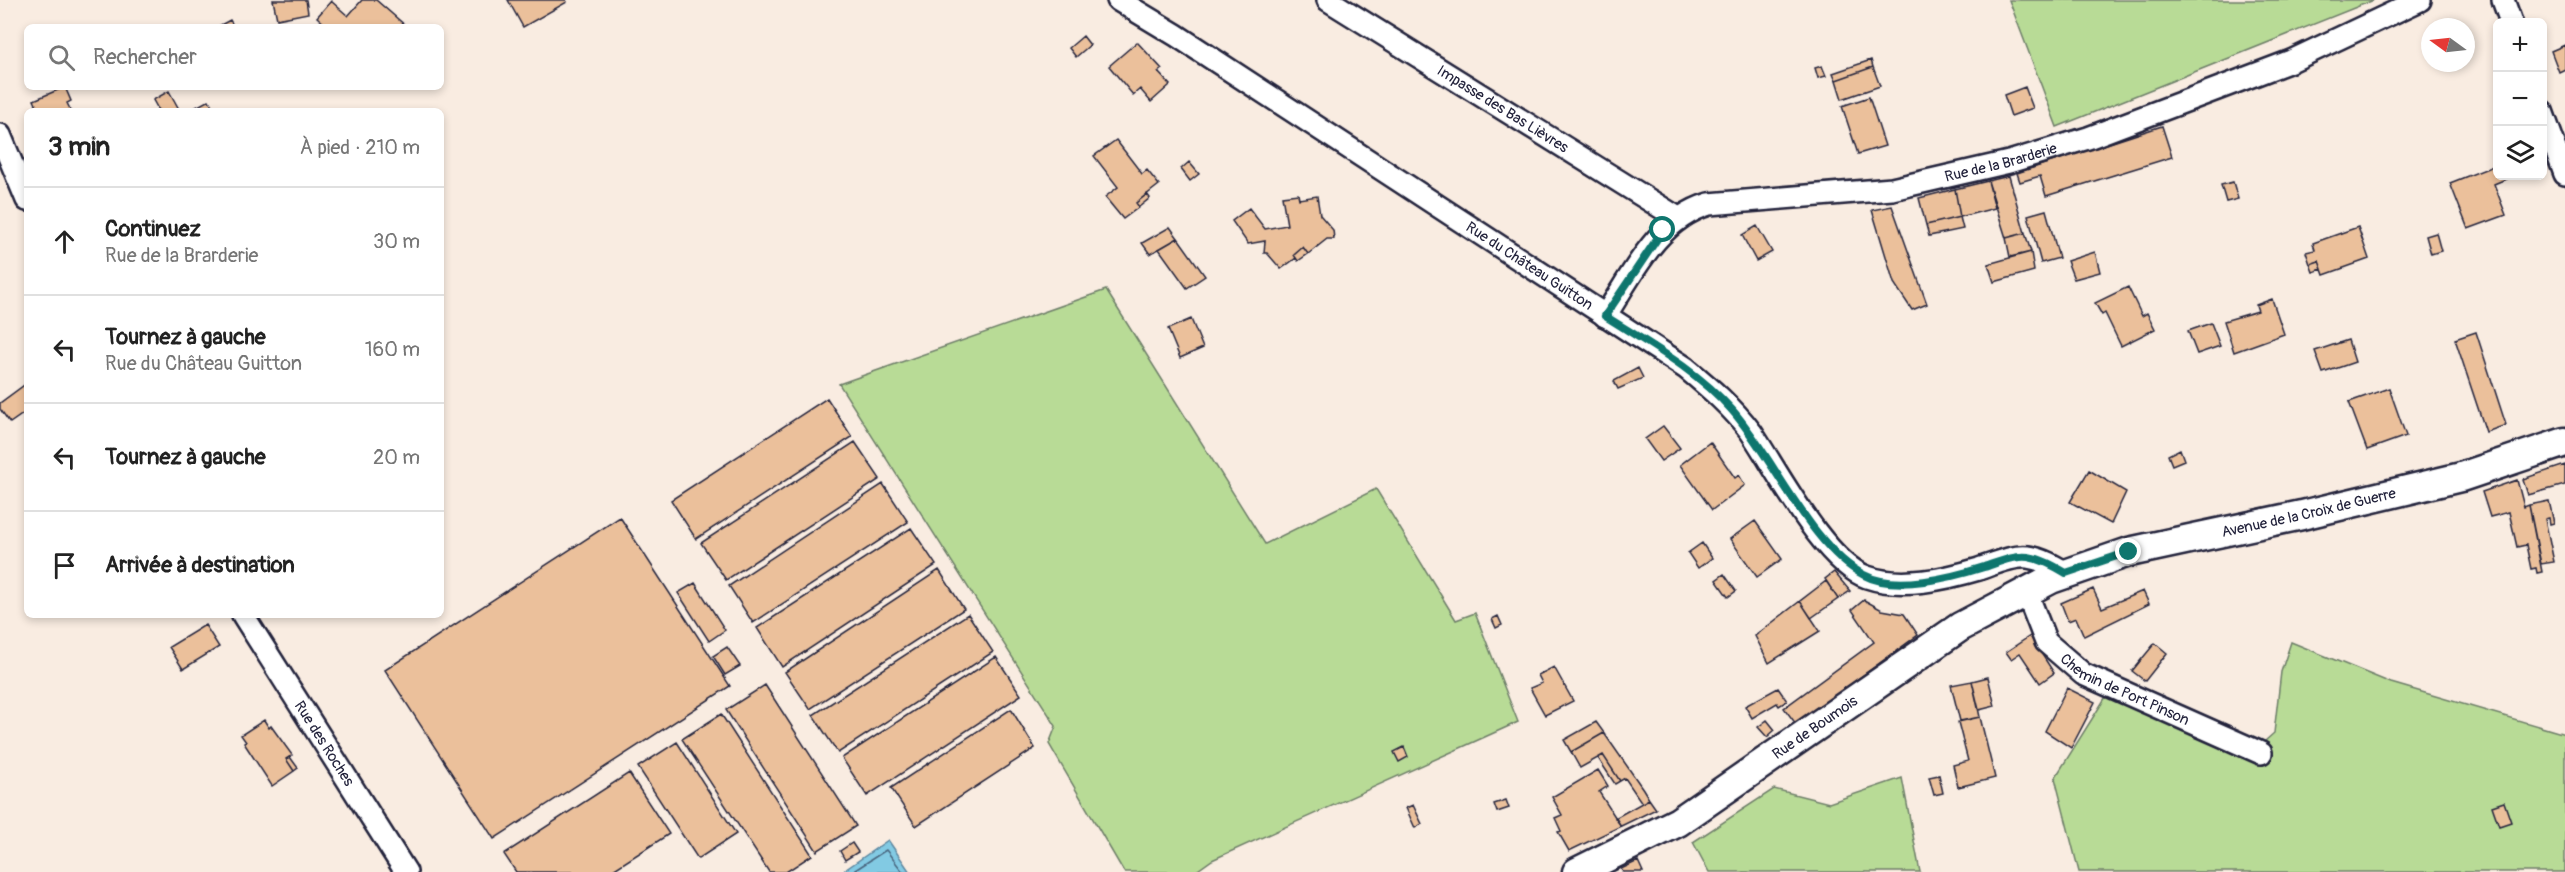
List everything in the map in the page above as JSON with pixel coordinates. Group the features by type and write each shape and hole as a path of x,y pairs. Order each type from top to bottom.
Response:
{"street":[{"name":"Rue du Château Guitton","path":"1118,0 1236,74 1686,368 1716,392 1750,431 1824,542 1844,562 1866,577 1901,582 1952,577 2026,556 2050,563 2058,576"},
{"name":"Impasse des Bas Lièvres","path":"1328,0 1678,218"},
{"name":"Rue de la Brarderie","path":"1605,316 1663,230 1678,218 1709,204 1892,189 2020,159 2088,138 2291,61 2420,0"},
{"path":"2503,0 2510,18"},
{"path":"2547,125 2565,174"},
{"path":"0,135 24,193"},
{"name":"Avenue de la Croix de Guerre","path":"2058,576 2129,552 2302,515 2461,477 2565,442"},
{"name":"Rue de Boumois","path":"1577,872 1678,822 1960,627 2058,576"},
{"name":"Chemin de Port Pinson","path":"2026,591 2046,642 2083,674 2261,753"},
{"name":"Rue des Roches","path":"245,618 406,872"}],"green space":[{"path":"2009,0 2374,0 2057,127"},
{"path":"1106,290 1265,544 1376,489 1456,620 1475,613 1518,722 1212,860 1195,872 1124,872 1049,744 1056,726 839,384"},
{"path":"2291,642 2391,683 2565,734 2565,872 2079,872 2055,778 2107,695 2247,757 2274,733 2281,672"},
{"path":"1902,778 1920,872 1709,872 1693,842 1774,789 1829,803"}],"water":[{"path":"888,840 910,872 842,872"}],"building":[{"path":"273,0 306,0 308,13 277,19"},
{"path":"362,0 376,0 404,24 325,24 317,17 331,1 348,16"},
{"path":"508,0 566,0 567,2 523,27"},
{"path":"1083,36 1090,45 1076,57 1069,48"},
{"path":"1137,42 1162,69 1158,72 1170,85 1151,102 1140,89 1133,95 1109,66"},
{"path":"2565,45 2565,69 2559,72 2551,51"},
{"path":"1871,60 1873,67 1836,80 1833,73"},
{"path":"1822,66 1826,76 1818,78 1815,68"},
{"path":"1873,67 1880,86 1842,99 1836,80"},
{"path":"2025,87 2033,108 2011,116 2004,95"},
{"path":"58,90 66,90 71,101 67,103 70,108 38,108 34,100"},
{"path":"169,91 178,108 157,108 153,100"},
{"path":"1869,97 1885,146 1858,154 1842,106"},
{"path":"209,100 213,108 196,108"},
{"path":"2162,126 2172,157 2046,196 2040,176 2020,182 2017,173"},
{"path":"1116,140 1142,174 1147,170 1159,185 1136,203 1139,207 1123,219 1105,197 1118,187 1094,156"},
{"path":"1189,162 1199,174 1190,181 1181,169"},
{"path":"2493,166 2493,180 2504,180 2494,184 2506,215 2468,229 2450,183"},
{"path":"2009,176 2025,233 2006,238 1988,181"},
{"path":"1988,181 1995,208 1960,217 1955,189"},
{"path":"2233,182 2238,199 2226,202 2221,185"},
{"path":"1955,189 1960,217 1926,225 1919,198"},
{"path":"1147,194 1150,198 1139,207 1136,203"},
{"path":"1298,194 1299,199 1317,196 1320,215 1333,230 1334,239 1327,239 1308,254 1303,247 1294,255 1296,258 1281,269 1267,253 1264,253 1265,241 1248,244 1232,221 1249,208 1265,229 1287,225 1282,196"},
{"path":"1892,206 1927,304 1912,310 1894,283 1872,210"},
{"path":"2046,210 2059,258 2041,263 2028,215"},
{"path":"1960,217 1963,229 1929,236 1926,225"},
{"path":"1757,226 1772,252 1756,261 1742,235"},
{"path":"1170,227 1178,238 1150,254 1142,243"},
{"path":"2358,227 2369,259 2324,275 2319,261 2310,264 2306,252 2315,250 2313,243"},
{"path":"2025,233 2031,252 2010,257 2006,238"},
{"path":"2436,233 2441,251 2431,254 2426,236"},
{"path":"1178,238 1205,276 1187,288 1159,249"},
{"path":"1303,247 1308,254 1298,261 1294,255"},
{"path":"2031,252 2034,271 1994,282 1988,264"},
{"path":"2095,252 2100,272 2074,279 2067,261"},
{"path":"2319,261 2322,269 2313,272 2310,264"},
{"path":"2128,287 2142,316 2147,313 2155,329 2121,346 2105,313 2102,315 2095,303"},
{"path":"2272,299 2284,334 2234,352 2224,321 2258,311 2256,305"},
{"path":"1191,319 1203,348 1180,358 1168,329"},
{"path":"2211,323 2220,346 2197,354 2188,331"},
{"path":"2476,332 2506,425 2486,432 2455,339"},
{"path":"2348,340 2355,362 2323,373 2315,351"},
{"path":"1638,368 1643,378 1618,389 1614,381"},
{"path":"24,385 24,413 10,423 0,409 0,403"},
{"path":"2389,388 2406,436 2367,450 2349,402"},
{"path":"827,398 852,437 696,539 671,500"},
{"path":"1663,426 1680,448 1661,461 1645,439"},
{"path":"855,442 880,479 726,580 701,543"},
{"path":"1710,442 1735,478 1739,475 1745,485 1712,510 1680,465"},
{"path":"2180,449 2184,460 2172,465 2168,455"},
{"path":"2565,465 2565,485 2528,495 2523,479"},
{"path":"2089,470 2126,492 2111,524 2070,502"},
{"path":"2517,480 2524,507 2529,505 2542,572 2537,573 2536,568 2531,569 2526,545 2517,547 2509,512 2490,517 2482,492"},
{"path":"883,484 908,522 753,623 729,586"},
{"path":"2549,501 2554,523 2550,524 2549,518 2545,519 2554,562 2541,564 2529,505"},
{"path":"620,517 730,686 494,839 385,670"},
{"path":"1755,521 1782,559 1757,577 1730,539"},
{"path":"911,528 936,565 782,667 757,628"},
{"path":"1702,543 1712,558 1698,568 1688,553"},
{"path":"939,570 964,609 810,709 785,672"},
{"path":"1834,572 1850,591 1838,599 1825,579"},
{"path":"1724,574 1736,591 1728,597 1716,580"},
{"path":"1826,581 1838,599 1811,618 1800,601"},
{"path":"695,583 725,630 709,641 678,593"},
{"path":"2093,589 2102,608 2143,591 2149,604 2084,636 2076,618 2068,621 2061,603"},
{"path":"1864,600 1882,610 1904,614 1918,635 1796,724 1784,708 1874,642 1852,610"},
{"path":"1800,601 1820,631 1769,663 1755,636"},
{"path":"968,614 993,652 838,753 813,715"},
{"path":"1498,616 1502,625 1496,628 1492,619"},
{"path":"205,625 219,647 183,669 169,647"},
{"path":"2030,636 2054,673 2040,683 2020,653 2011,659 2006,652"},
{"path":"2155,643 2167,653 2145,681 2132,671"},
{"path":"727,647 740,666 725,675 713,656"},
{"path":"996,657 1021,695 867,796 842,758"},
{"path":"1554,667 1573,701 1545,715 1530,688 1542,683 1538,675"},
{"path":"1988,677 1995,706 1979,710 1972,681"},
{"path":"1972,681 1980,717 1960,721 1951,685"},
{"path":"765,685 856,826 817,851 726,710"},
{"path":"1778,688 1787,701 1779,706 1777,703 1752,718 1745,706"},
{"path":"2067,688 2095,702 2071,748 2045,731"},
{"path":"1011,709 1035,748 916,826 891,788"},
{"path":"721,714 812,855 786,872 769,872 682,739"},
{"path":"1980,717 1995,778 1958,787 1953,765 1968,761 1958,722"},
{"path":"264,720 292,755 286,759 294,771 272,786 241,735"},
{"path":"1767,720 1775,730 1767,737 1758,727"},
{"path":"1596,722 1604,733 1571,752 1564,740"},
{"path":"1604,733 1649,799 1642,803 1625,778 1620,781 1603,755 1580,768 1571,752"},
{"path":"677,742 736,834 698,859 638,767"},
{"path":"1404,747 1408,757 1399,762 1394,752"},
{"path":"1603,755 1620,781 1615,784 1598,758"},
{"path":"290,757 298,768 294,771 286,759"},
{"path":"1598,770 1608,786 1599,792 1621,826 1569,851 1558,832 1561,831 1555,818 1562,815 1552,797"},
{"path":"629,773 669,834 610,872 516,872 504,854"},
{"path":"1939,775 1943,793 1934,795 1929,777"},
{"path":"1649,799 1656,809 1621,826 1615,818"},
{"path":"1506,800 1509,808 1497,812 1494,804"},
{"path":"2504,802 2511,822 2499,826 2492,806"},
{"path":"1413,805 1422,824 1415,828 1406,808"},
{"path":"852,843 858,852 845,860 840,851"},
{"path":"1638,861 1643,872 1623,872 1621,869"}],"route":[{"path":"1663,230 1605,316 1686,368 1716,392 1750,431 1824,542 1844,562 1866,577 1901,582 1952,577 2026,556 2050,563 2066,573 2129,552"}]}
